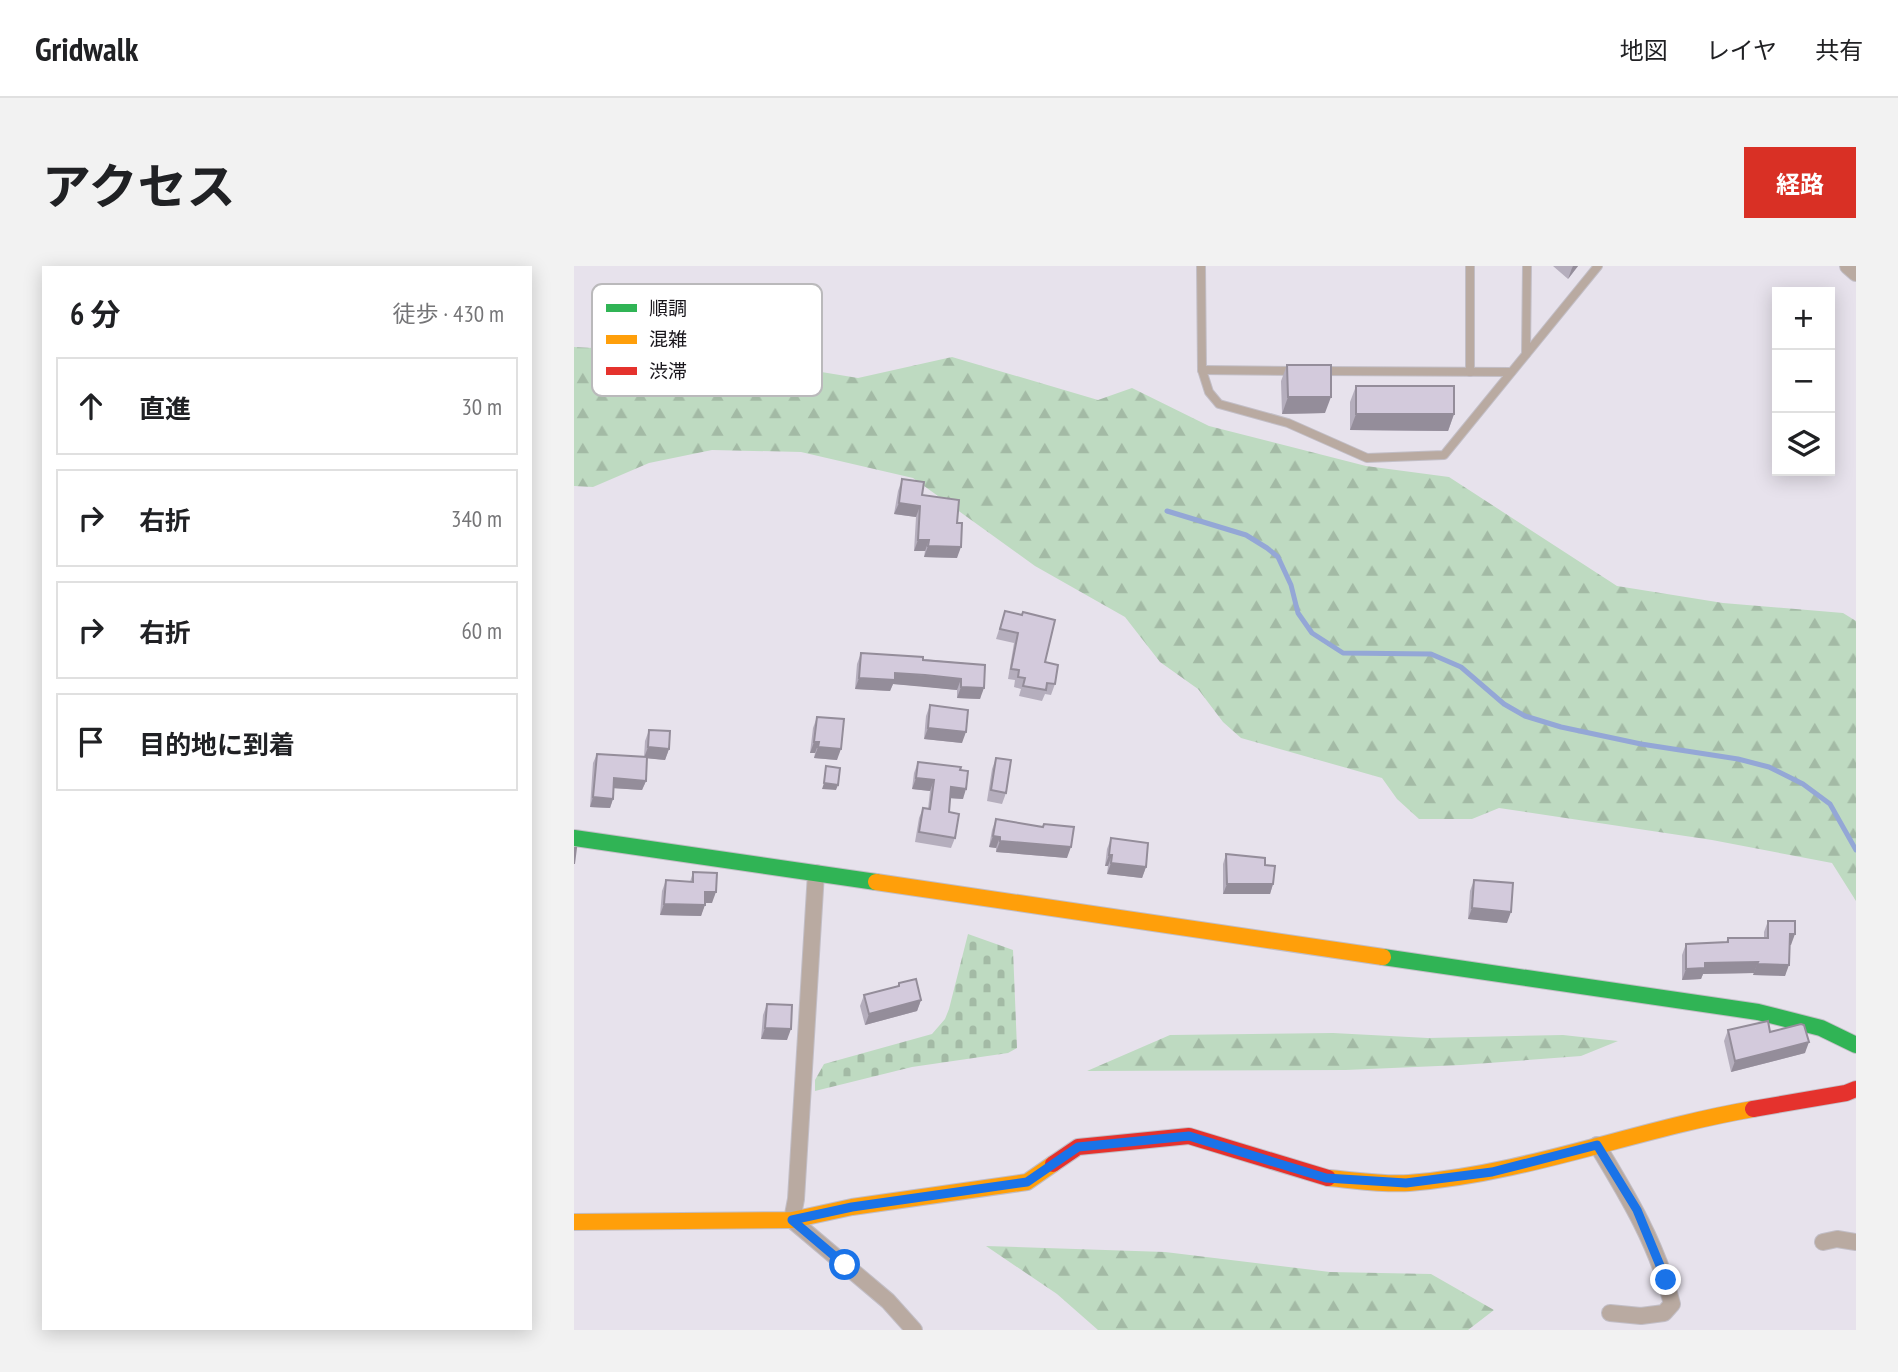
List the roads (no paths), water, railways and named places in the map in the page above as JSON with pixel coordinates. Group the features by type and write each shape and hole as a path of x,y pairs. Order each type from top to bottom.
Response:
{"street":[{"path":"1848,266 1856,273"},
{"path":"574,838 1758,1012 1837,1032 1856,1045"},
{"path":"792,1220 796,1199 816,873"},
{"path":"574,1222 792,1220 852,1207 1027,1182 1078,1147 1189,1136 1326,1178 1406,1183 1492,1172 1713,1116 1846,1094 1856,1089"},
{"path":"1597,1145 1637,1210 1666,1280 1672,1304 1664,1313 1641,1316 1610,1313"},
{"path":"792,1220 888,1301 914,1330"},
{"path":"1823,1242 1837,1239 1856,1242"}],"lane":[{"path":"1201,266 1202,370 1209,392 1219,404 1288,422 1367,458 1444,455 1598,266"},
{"path":"1470,266 1470,372"},
{"path":"1526,354 1527,266"},
{"path":"1202,370 1511,372"}],"waterway":[{"path":"1167,511 1246,535 1267,548 1278,557 1291,585 1298,613 1312,633 1343,653 1431,654 1461,667 1504,704 1525,716 1561,727 1641,744 1738,759 1769,767 1803,784 1830,804 1856,850"}]}
